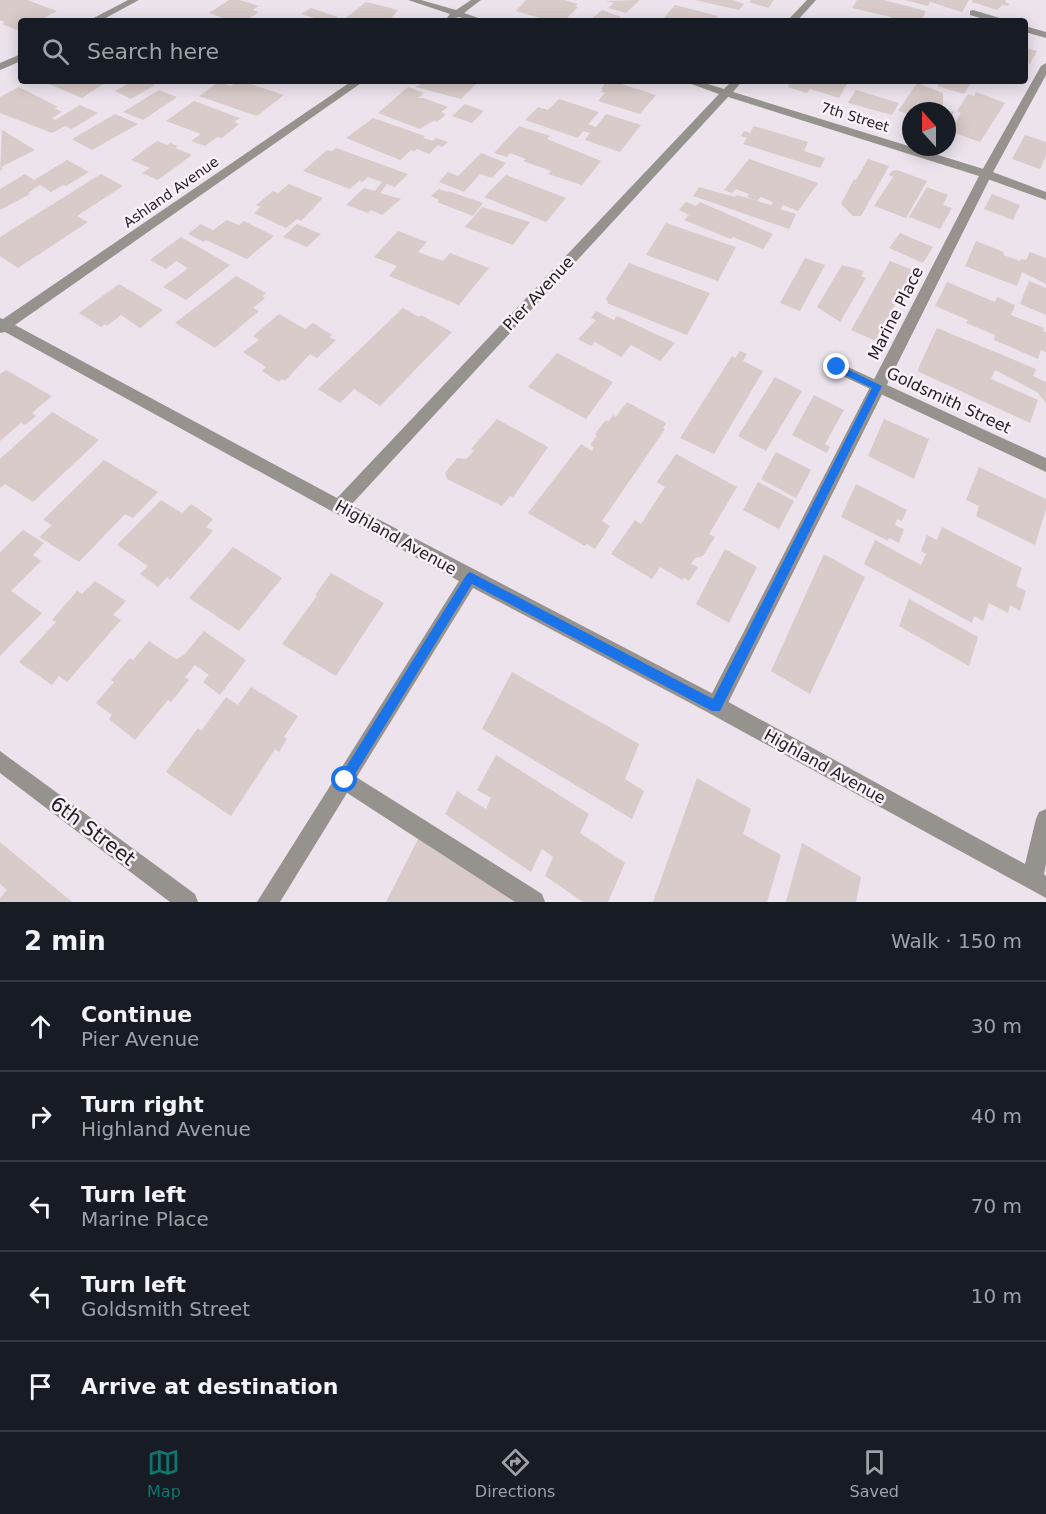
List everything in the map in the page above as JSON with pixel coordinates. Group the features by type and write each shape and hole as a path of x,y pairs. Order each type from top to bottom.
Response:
{"street":[{"path":"99,18 135,0"},
{"path":"412,0 471,18"},
{"path":"451,18 477,0"},
{"path":"795,18 812,0"},
{"path":"973,13 989,18"},
{"path":"1028,30 1046,35"},
{"path":"0,67 18,58"},
{"name":"Marine Place","path":"716,706 986,174 1046,66"},
{"name":"Ashland Avenue","path":"1,326 355,84"},
{"name":"7th Street","path":"698,84 986,174 1046,196"},
{"name":"Pier Avenue","path":"340,506 734,84"},
{"name":"Highland Avenue","path":"1,326 340,506 470,578 716,706 1039,883"},
{"name":"Goldsmith Street","path":"837,367 1046,465"},
{"path":"268,902 470,578"},
{"name":"6th Street","path":"0,760 187,902"},
{"path":"345,780 534,902"},
{"path":"1039,883 1046,819"}],"building":[{"path":"0,0 27,0 57,11 44,18 18,18 17,30 2,24 5,22 0,20"},
{"path":"229,0 240,0 259,6 253,10 259,12 250,18 223,18 209,13"},
{"path":"526,0 564,0 578,4 575,6 578,7 567,18 540,18 516,11"},
{"path":"640,0 626,13 608,8 614,3 605,1"},
{"path":"695,0 733,0 744,4 739,10"},
{"path":"751,0 774,0 768,8 749,2"},
{"path":"857,0 884,0 926,11 922,18 890,18 852,8"},
{"path":"905,0 969,0 962,12 930,2 928,6"},
{"path":"973,0 1006,0 1005,2 1010,4 1002,5 997,10 972,2"},
{"path":"366,2 398,10 391,18 346,18"},
{"path":"675,5 718,16 717,18 664,18"},
{"path":"311,8 338,17 315,18 301,14"},
{"path":"602,10 621,17 620,18 593,18"},
{"path":"1028,49 1037,51 1030,64 1028,63"},
{"path":"49,84 103,84 82,98"},
{"path":"128,84 155,85 131,99 115,91"},
{"path":"215,84 231,86 251,84 284,95 257,116 199,96"},
{"path":"420,84 476,84 461,99 416,87"},
{"path":"605,84 621,84 656,95 640,114 598,101 605,93 601,92 603,89 601,89"},
{"path":"790,84 847,84 839,98 810,89 807,93 788,87"},
{"path":"916,84 943,93 943,102 904,102"},
{"path":"938,84 970,84 964,94 937,86"},
{"path":"19,87 58,107 54,108 62,112 52,118 55,120 80,105 98,113 72,129 65,126 52,133 0,113 0,97"},
{"path":"408,87 424,93 418,98 448,107 441,112 446,114 437,122 433,121 420,129 378,113"},
{"path":"159,90 177,97 143,120 123,112"},
{"path":"856,90 899,103 892,115 848,103"},
{"path":"976,92 1005,103 980,142 956,133 956,120 961,113 957,111 968,94 974,96"},
{"path":"559,99 599,112 588,124 596,127 606,114 641,125 620,152 585,140 590,133 583,131 578,138 525,120 538,107 548,110"},
{"path":"194,101 240,118 234,122 239,124 222,138 217,137 205,146 191,141 201,134 166,121"},
{"path":"465,104 484,111 472,123 452,116"},
{"path":"115,114 138,124 92,150 72,139"},
{"path":"373,118 425,136 423,138 433,141 436,138 448,142 442,147 438,145 429,154 417,149 411,150 400,160 346,138"},
{"path":"519,126 550,136 547,139 601,161 582,185 548,174 551,171 523,161 526,159 510,153 507,157 494,153"},
{"path":"754,126 808,142 804,151 825,158 820,168 743,144 747,138 741,136 744,131 750,133"},
{"path":"2,130 35,150 1,167 3,169 0,171"},
{"path":"1025,135 1046,142 1046,156 1040,169 1012,159"},
{"path":"157,141 178,146 175,148 192,155 158,180 142,173 150,168 131,160"},
{"path":"336,148 408,174 395,187 387,184 380,193 401,199 382,215 371,210 368,213 346,205 364,188 375,191 382,182 368,177 350,189 303,171 327,150 332,151"},
{"path":"481,153 506,163 492,178 480,174 464,192 439,182 448,172 458,176"},
{"path":"749,159 818,183 798,211 783,205 780,209 796,214 789,229 693,196 699,187 757,201 747,197 749,194 736,189 732,193 724,190","holes":["761,197 773,202 771,205 777,207 757,201"]},
{"path":"868,159 889,166 861,216 853,216 841,204"},
{"path":"67,160 89,172 51,192 40,185 28,193 30,194 0,210 0,189 25,174 34,180"},
{"path":"897,170 927,181 906,218 874,206 893,177 889,175 892,171"},
{"path":"101,174 123,186 77,216 88,222 18,268 0,256 0,237"},
{"path":"506,175 566,198 546,222 484,197"},
{"path":"289,184 323,198 301,221 297,219 286,228 254,213 261,207 256,205 273,191 278,193"},
{"path":"927,187 948,195 943,205 952,208 940,229 909,217"},
{"path":"439,189 483,203 473,216 437,202 439,200 431,196"},
{"path":"992,194 1020,205 1013,220 984,209"},
{"path":"686,202 696,206 700,202 773,234 763,249 733,237 731,239 684,220 689,215 679,210"},
{"path":"482,207 530,222 513,245 465,227"},
{"path":"227,220 239,225 244,221 274,236 247,259 188,234 201,224 213,230"},
{"path":"666,223 736,247 718,281 646,255"},
{"path":"297,224 321,234 307,247 283,237"},
{"path":"398,231 427,242 418,252 443,261 450,253 489,268 459,305 389,276 397,266 374,257"},
{"path":"900,233 933,247 923,263 889,248"},
{"path":"181,237 230,265 186,300 163,287 188,268 176,261 166,269 150,260"},
{"path":"976,241 1020,261 1021,259 1026,260 1030,252 1046,258 1046,284 1022,272 1017,286 965,266"},
{"path":"805,258 825,265 800,311 780,303"},
{"path":"890,261 913,270 876,341 851,330"},
{"path":"629,263 710,293 687,335 607,303 608,301 605,300"},
{"path":"842,265 864,271 861,276 866,278 840,322 817,307"},
{"path":"236,276 266,293 262,296 265,298 253,308 259,311 215,348 175,323"},
{"path":"1029,281 1046,288 1046,315 1020,304"},
{"path":"947,282 995,302 997,297 1015,305 1011,315 1044,328 1046,352 1041,350 1038,359 994,340 995,335 966,323 968,320 935,306"},
{"path":"119,284 163,310 140,328 121,315 107,326 105,324 101,327 79,313"},
{"path":"403,308 452,332 380,406 354,389 340,403 318,389"},
{"path":"596,311 614,320 617,316 675,343 660,361 631,345 621,357 595,342 591,346 578,339 596,320 591,318"},
{"path":"279,314 305,329 313,323 336,340 317,358 310,354 285,381 282,379 279,382 262,371 266,367 243,352 259,340 253,336"},
{"path":"937,328 1036,369 1033,376 1046,382 1046,403 1037,392 995,370 991,379 1038,400 1030,423 917,371"},
{"path":"740,351 747,354 743,361 763,371 714,454 680,438 732,356 735,358"},
{"path":"557,353 613,382 586,419 528,387"},
{"path":"6,370 52,396 32,413 36,416 25,425 21,423 0,441 0,374"},
{"path":"775,377 802,391 766,451 738,436"},
{"path":"814,395 844,410 825,444 830,447 827,453 792,435"},
{"path":"627,402 666,423 663,428 665,429 602,521 610,526 595,549 587,544 585,546 528,513 581,444 592,451 594,447 590,445 597,436 595,434 606,420 608,422 613,415 616,417"},
{"path":"52,412 99,440 33,502 5,484 0,488 0,459"},
{"path":"497,419 548,447 513,497 510,496 502,506 447,479 445,473 457,458 466,459 474,451 471,449"},
{"path":"884,419 929,439 914,479 868,456"},
{"path":"776,452 811,470 796,498 761,479"},
{"path":"676,454 737,487 709,534 715,537 703,556 695,558 691,564 698,567 689,581 684,578 682,580 660,567 652,579 611,554 635,520 641,524 665,487 657,482"},
{"path":"104,460 158,492 133,518 125,514 79,562 39,537 52,525 43,520"},
{"path":"979,467 1046,499 1046,509 1035,545 976,516 979,506 966,500"},
{"path":"758,482 794,501 779,529 743,510"},
{"path":"856,484 907,510 902,521 897,519 895,525 904,529 899,543 889,538 888,541 841,517"},
{"path":"161,500 182,513 191,504 213,519 206,527 213,531 170,580 167,577 158,587 140,574 148,566 117,545"},
{"path":"942,527 1022,568 1016,586 1026,591 1020,611 1010,605 1008,613 989,603 983,621 974,616 972,623 864,564 875,540 921,565 926,554 921,551 927,535 937,540"},
{"path":"23,530 44,543 33,555 41,561 11,591 42,613 0,656 0,552"},
{"path":"233,547 282,578 239,631 189,598"},
{"path":"725,549 757,567 729,623 696,604"},
{"path":"824,554 865,577 810,694 771,671"},
{"path":"331,573 384,603 336,676 282,644"},
{"path":"95,581 126,601 113,615 121,620 67,682 59,676 52,685 19,662 56,622 52,620 77,591 82,594"},
{"path":"909,599 978,637 969,666 899,626"},
{"path":"204,631 246,660 220,695 203,682 209,675 195,665 185,677 189,680 171,702 168,700 135,740 109,719 112,715 96,703 114,682 111,680 149,641 176,659 184,655"},
{"path":"512,672 639,744 625,779 644,791 632,819 482,729"},
{"path":"251,687 298,716 284,737 287,739 279,752 275,749 231,816 166,772 198,728 201,731 226,697 238,705"},
{"path":"496,755 589,814 580,833 625,863 608,902 583,902 545,876 553,857 542,849 531,872 445,814 457,791 486,809 491,798 477,790"},
{"path":"697,778 751,809 743,834 781,855 767,902 653,902"},
{"path":"418,839 515,902 386,902"},
{"path":"0,842 72,902 0,902 0,898 7,890 0,884"},
{"path":"802,843 861,877 856,902 786,902"}],"route":[{"path":"345,780 470,578 716,706 878,386 837,367"}]}
